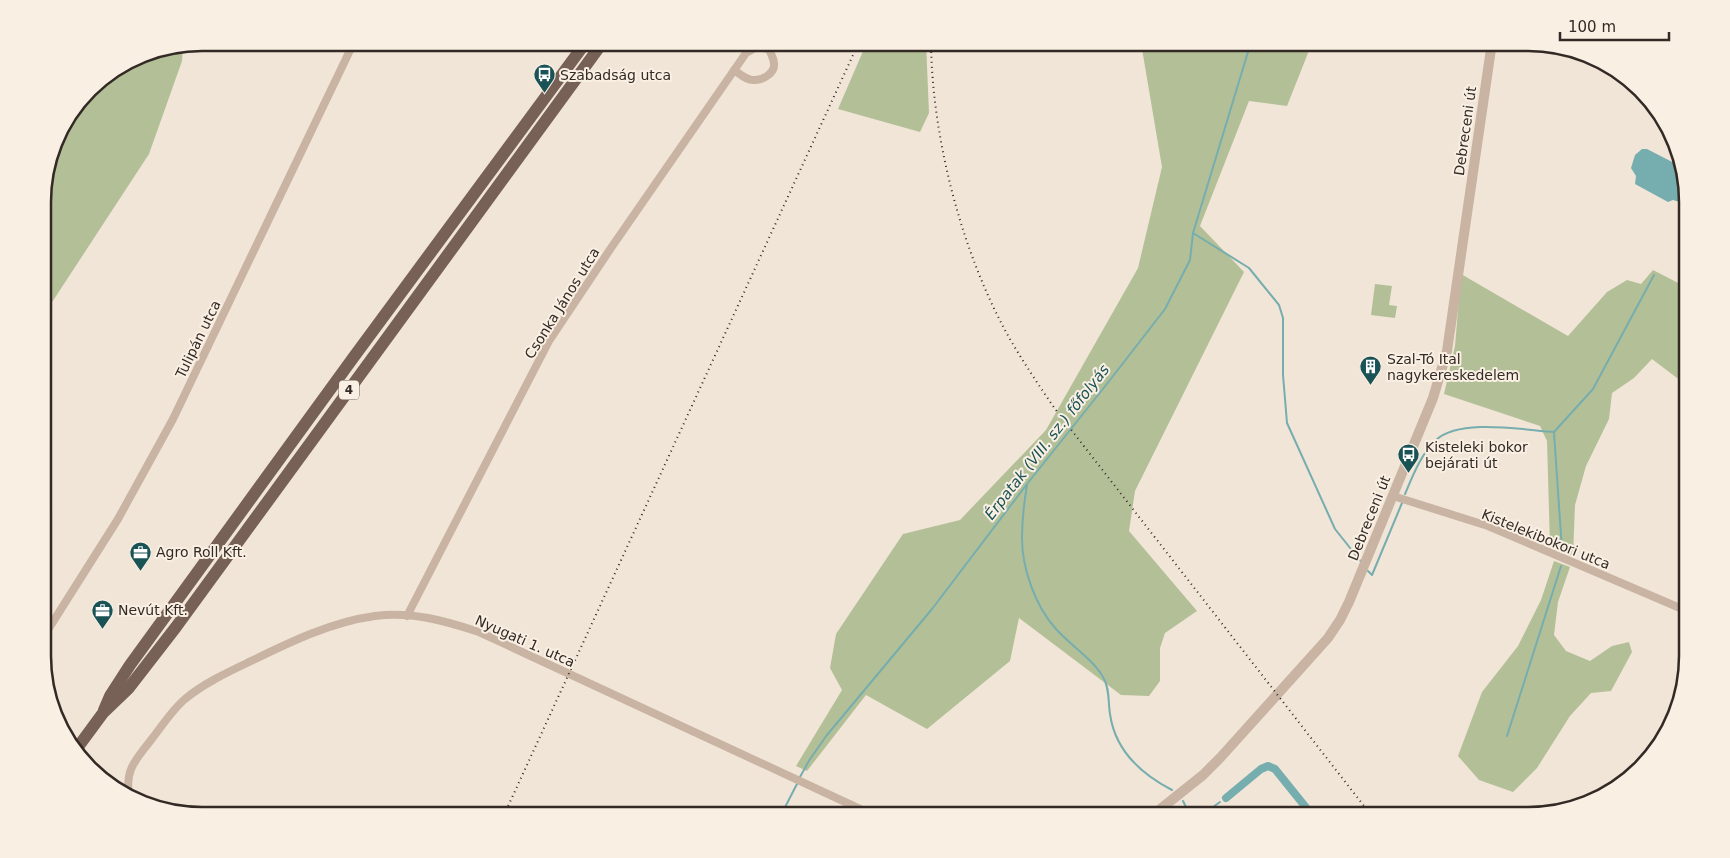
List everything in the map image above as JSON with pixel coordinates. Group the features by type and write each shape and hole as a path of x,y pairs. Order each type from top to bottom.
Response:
{"main road":[{"name":"4","path":"103,713 110,696 130,665 579,52"},
{"name":"4","path":"80,745 103,713 128,689 176,627 596,52"}],"street":[{"name":"Debreceni út","path":"1164,806 1214,764 1332,633 1345,610 1432,398 1447,351 1491,51"},
{"name":"Tulipán utca","path":"51,625 118,520 173,419 349,52"},
{"name":"Csonka János utca","path":"407,616 549,341 611,248 748,52"},
{"name":"Csonka János utca","path":"734,70 746,78 754,80 765,78 773,71 775,65 770,52"},
{"name":"Kistelekibokori utca","path":"1393,496 1488,526 1679,609"},
{"name":"Nyugati 1. utca","path":"128,787 128,780 134,762 176,708 195,691 234,669 290,642 338,625 377,616 407,616 439,620 479,632 855,807"}],"green space":[{"path":"863,51 926,51 929,113 920,132 838,109"},
{"path":"1142,51 1309,51 1287,106 1249,101 1200,226 1244,272 1135,491 1129,531 1197,611 1165,633 1160,648 1160,681 1149,696 1121,695 1019,618 1010,661 927,729 866,695 807,771 796,766 842,690 830,668 836,634 903,534 960,520 1046,430 1138,268 1162,167"},
{"path":"183,53 182,61 149,154 52,303 52,192 56,163 71,127 82,110 110,82 127,71 154,59"},
{"path":"1653,270 1679,283 1679,378 1652,359 1634,378 1612,393 1609,419 1586,466 1575,505 1573,556 1550,546 1547,441 1540,426 1444,394 1455,346 1461,274 1568,336 1607,292 1627,280 1641,284"},
{"path":"1375,284 1392,286 1389,305 1397,306 1395,318 1371,315"},
{"path":"1554,561 1570,567 1558,602 1554,635 1566,651 1590,661 1612,646 1629,642 1632,652 1611,691 1591,693 1570,716 1537,768 1513,792 1479,780 1458,756 1482,692 1518,646 1541,600"}],"water":[{"path":"1642,149 1647,149 1674,163 1679,202 1673,200 1668,202 1635,184 1636,176 1631,168 1635,155"}],"waterway":[{"name":"Érpatak (VIII. sz.) főfolyás","path":"800,777 827,735 932,609 1027,484 1165,309 1190,260 1193,233 1248,51"},
{"path":"1193,233 1249,268 1279,305 1283,318 1283,375 1287,423 1335,529 1362,563"},
{"path":"1405,494 1426,452 1436,440 1447,433 1476,427 1554,432 1593,389 1654,275"},
{"path":"1554,433 1562,550"},
{"path":"1027,485 1022,538 1024,562 1036,598 1056,629 1093,664 1103,677 1108,691 1110,714 1117,739 1131,760 1150,776 1172,790"},
{"path":"1368,571 1372,575 1402,503"},
{"path":"1507,736 1561,566"},
{"path":"1226,798 1261,769 1268,766 1275,769 1305,806"},
{"name":"Érpatak (VIII. sz.) főfolyás","path":"785,807 798,782"},
{"path":"1183,801 1186,806"},
{"path":"1214,806 1220,802"}],"railway":[{"path":"932,51 937,116 952,192 975,265 1006,332 1055,409 1364,806"},
{"path":"508,807 855,52"}],"place":[{"name":"Szabadság utca","path":"544,94"},
{"name":"Szal-Tó Ital nagykereskedelem","path":"1371,386"},
{"name":"Kisteleki bokor bejárati út","path":"1409,474"},
{"name":"Agro Roll Kft.","path":"140,571"},
{"name":"Nevút Kft.","path":"102,629"}]}
